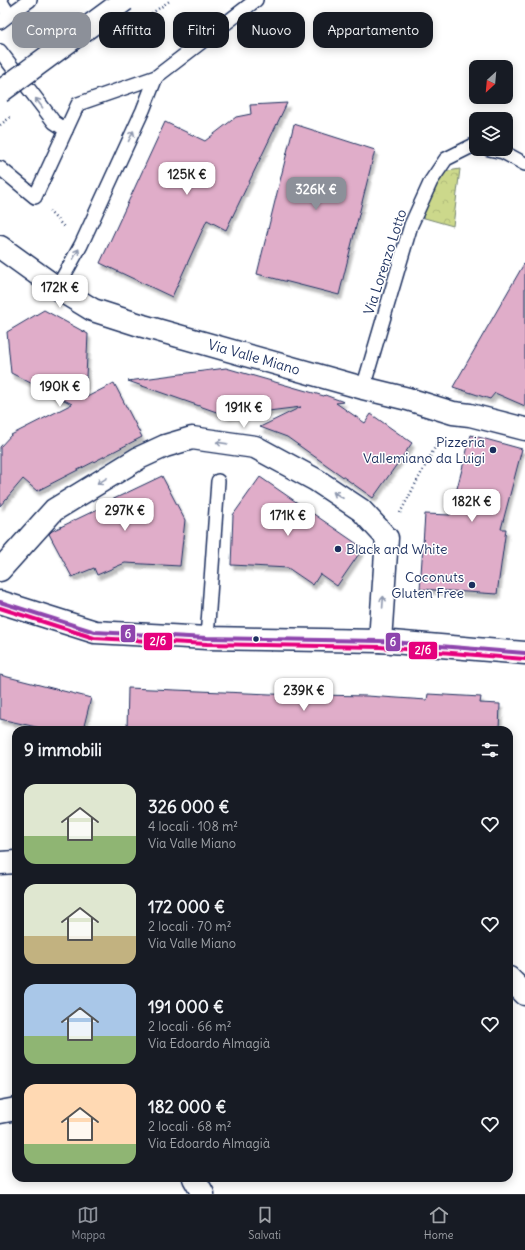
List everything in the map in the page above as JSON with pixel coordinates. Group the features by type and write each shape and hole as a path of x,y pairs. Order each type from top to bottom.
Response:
{"street":[{"path":"0,92 125,0"},
{"name":"Via Valle Miano","path":"0,247 57,288 93,310 143,326 363,388 408,399 453,413 525,429"},
{"path":"0,570 54,510 139,458 165,446 192,438 255,447 316,480 361,510 387,538 380,641"},
{"path":"0,602 95,632 207,638 380,641 525,653"},
{"path":"0,863 12,862"},
{"path":"513,982 525,994"},
{"path":"0,1112 12,1110"},
{"path":"196,1182 203,1194"}],"lane":[{"path":"0,0 5,19 30,0"},
{"path":"20,77 125,0"},
{"path":"0,168 35,196 78,104 156,77 256,0"},
{"path":"0,51 54,122 66,130"},
{"path":"57,288 81,245 143,110 156,77"},
{"name":"Via Lorenzo Lotto","path":"363,388 411,224 432,181 446,159 469,148"},
{"path":"510,156 525,164"},
{"path":"207,638 218,481"}],"path":[{"path":"35,196 81,245"},
{"path":"387,538 453,413"}],"green space":[{"path":"460,169 453,226 421,217 442,172"}],"building":[{"path":"287,103 226,230 207,220 172,297 100,263 165,122 205,141 236,117 251,114 250,105"},
{"path":"294,124 375,150 339,295 257,274"},
{"path":"525,262 525,406 495,393 490,399 453,387"},
{"path":"44,310 88,334 85,398 114,383 142,437 37,491 23,479 0,506 0,447 11,435 72,404 11,373 7,332"},
{"path":"226,368 324,396 325,395 344,402 336,403 365,423 371,414 412,443 373,498 287,437 260,427 301,407 228,416 128,381"},
{"path":"471,435 522,449 501,529 506,529 497,594 420,589 425,514 450,515"},
{"path":"162,476 185,520 180,566 125,563 97,575 94,568 72,577 49,534 52,531 100,508 99,506"},
{"path":"260,477 363,548 337,586 320,574 313,585 288,568 231,565 233,515"},
{"path":"0,675 91,698 84,726 32,726 0,719"},
{"path":"128,688 270,694 367,696 427,700 428,694 481,697 480,703 500,704 499,726 127,726"}],"transit line":[{"name":"6","path":"0,602 95,632 207,638 380,641 525,653"},
{"name":"2/6","path":"0,608 94,638 207,644 380,647 525,659"}],"place":[{"name":"Pizzeria Vallemiano da Luigi","path":"493,450"},
{"name":"Black and White","path":"338,549"},
{"name":"Coconuts Gluten Free","path":"472,585"}]}
